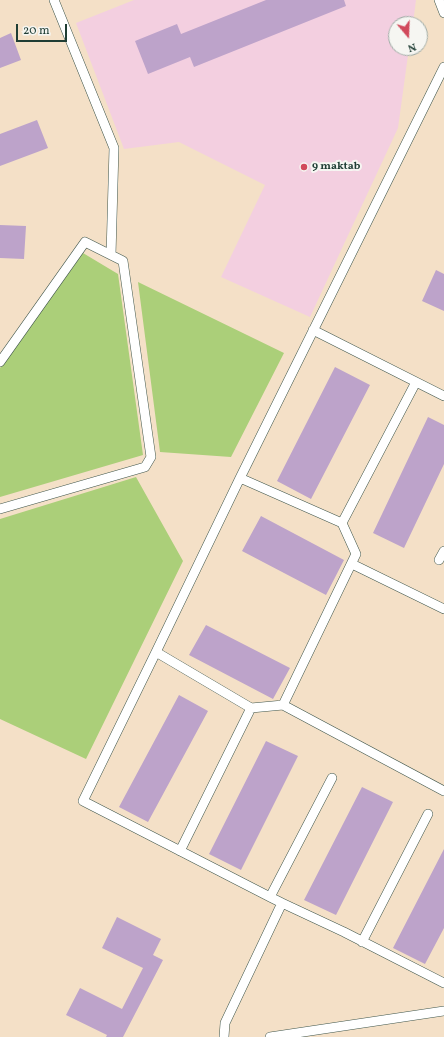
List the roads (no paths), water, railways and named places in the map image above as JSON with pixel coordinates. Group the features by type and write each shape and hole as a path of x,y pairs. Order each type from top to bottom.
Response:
{"lane":[{"path":"54,0 114,148 111,255"},
{"path":"439,0 444,13"},
{"path":"444,67 240,478 83,801 270,897 444,983"},
{"path":"0,362 85,242 124,261 151,457 145,467 0,509"},
{"path":"313,330 444,396"},
{"path":"342,524 416,382"},
{"path":"240,478 342,524 356,554 283,705"},
{"path":"439,560 444,551"},
{"path":"352,564 444,609"},
{"path":"156,652 252,708 283,705 444,792"},
{"path":"180,851 252,708"},
{"path":"270,897 332,778"},
{"path":"362,942 428,814"},
{"path":"224,1037 225,1023 282,903"},
{"path":"270,1037 444,1011"}],"place":[{"name":"9 maktab","path":"304,167"}]}
